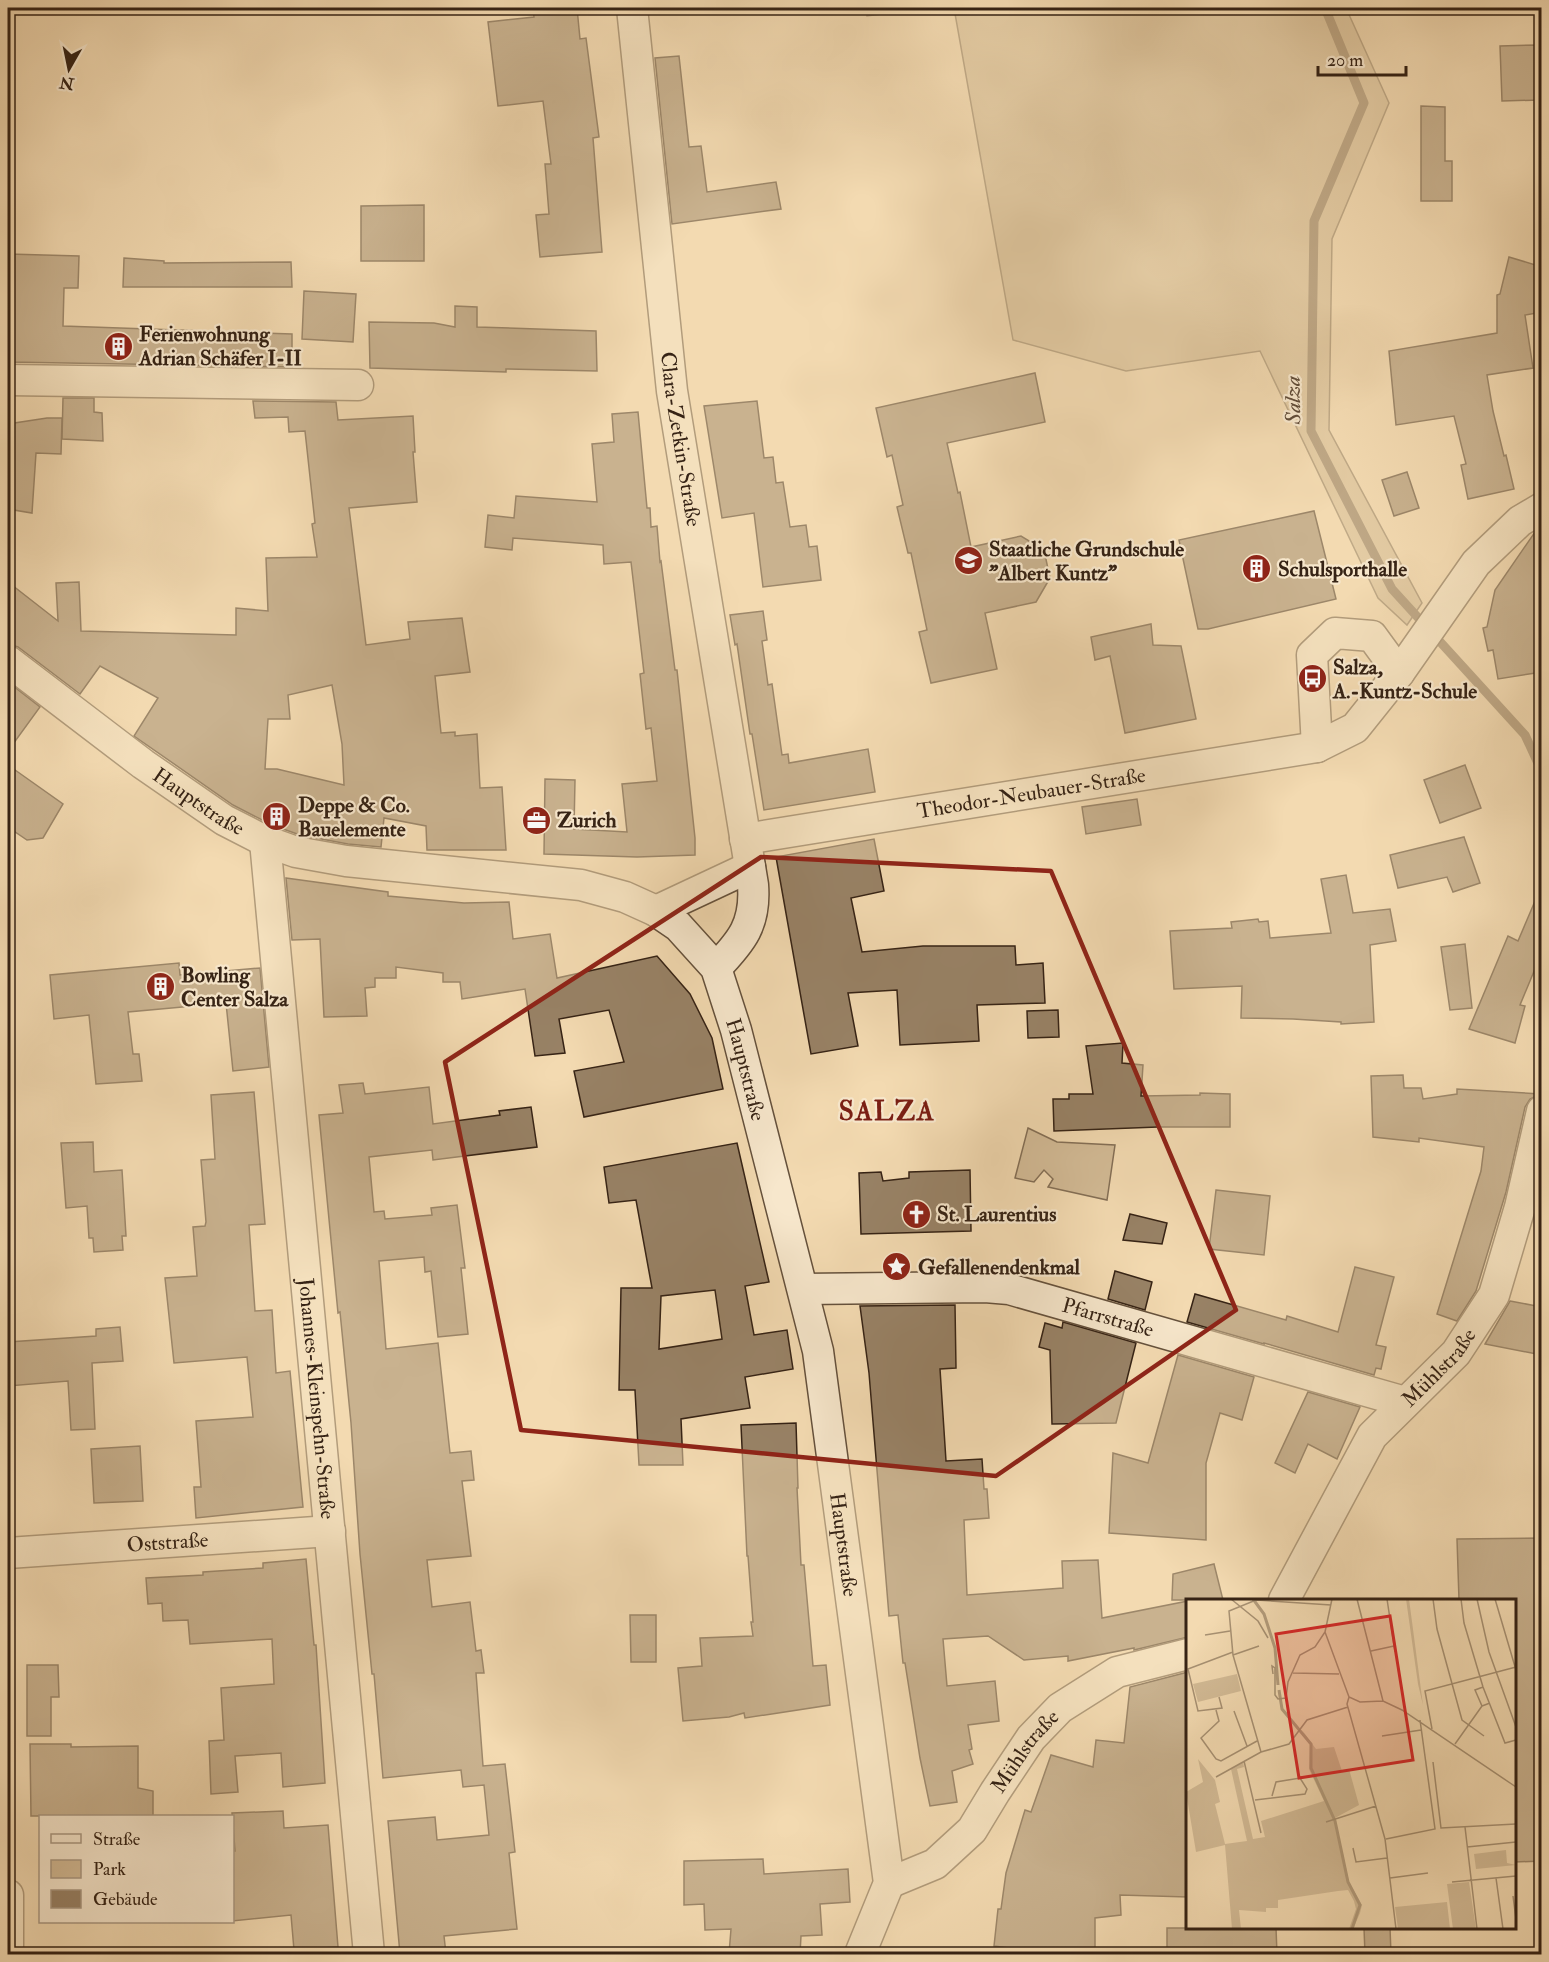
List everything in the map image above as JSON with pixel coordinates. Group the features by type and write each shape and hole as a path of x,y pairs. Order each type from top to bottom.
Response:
{"street":[{"name":"Clara-Zetkin-Straße","path":"632,8 672,390 754,897 751,921 737,946 716,968"},
{"path":"8,380 358,385"},
{"name":"Theodor-Neubauer-Straße","path":"748,853 1317,747 1355,728 1400,673 1476,563 1520,521 1542,508"},
{"path":"1317,747 1312,654 1335,633 1372,636 1400,673"},
{"name":"Hauptstraße","path":"8,661 143,765 224,820 265,841 296,852 346,861 581,885 625,897 656,910 678,926 716,968 739,1040 818,1351 889,1882 860,1954"},
{"name":"Johannes-Kleinspehn-Straße","path":"265,841 369,1954"},
{"path":"656,910 748,853"},
{"name":"Mühlstraße","path":"1285,1599 1372,1436 1456,1353 1494,1295 1520,1207 1542,1111"},
{"name":"Pfarrstraße","path":"803,1289 960,1287 1010,1289 1405,1402"},
{"name":"Oststraße","path":"8,1553 330,1531"},
{"name":"Mühlstraße","path":"889,1882 935,1864 972,1830 1031,1738 1060,1708 1117,1672 1186,1655"},
{"path":"8,1895 8,1954"}],"highlighted area":[{"path":"761,857 1051,871 1236,1310 996,1476 521,1430 445,1062"}],"green space":[{"path":"866,8 927,8 867,16"},
{"path":"954,8 1346,8 1389,103 1332,239 1329,430 1422,603 1407,625 1378,598 1260,351 1126,371 1013,340"},
{"path":"1028,1128 1057,1142 1115,1145 1107,1200 1048,1187 1053,1179 1044,1170 1034,1182 1015,1178"}],"building":[{"path":"533,8 577,8 580,39 586,38 599,137 593,138 602,252 540,257 536,215 549,214 545,164 551,164 543,101 498,106 488,22 534,17"},
{"path":"1538,45 1540,100 1502,101 1500,46"},
{"path":"679,56 689,147 701,146 707,192 776,182 781,209 672,224 655,58"},
{"path":"1421,106 1445,107 1445,161 1452,161 1452,201 1421,201"},
{"path":"424,205 424,261 361,261 361,206"},
{"path":"8,254 79,256 78,288 64,288 63,326 292,334 292,367 8,362"},
{"path":"1509,257 1542,267 1542,312 1525,315 1533,368 1487,375 1493,411 1514,489 1468,499 1461,465 1466,464 1454,416 1396,425 1389,351 1497,333 1497,295 1500,294"},
{"path":"124,258 164,261 164,263 291,262 292,287 123,287"},
{"path":"304,291 356,294 353,342 302,339"},
{"path":"455,306 477,307 477,327 596,331 597,371 506,369 506,372 370,368 369,322 434,323 455,327"},
{"name":"Staatliche Grundschule \"Albert Kuntz\"","path":"1035,373 1045,422 947,443 971,547 1021,536 1044,550 1050,578 1036,602 985,613 997,669 931,683 919,632 927,630 911,553 908,553 897,507 903,505 892,455 887,457 876,408"},
{"path":"63,398 94,398 94,412 102,413 103,441 62,439"},
{"path":"253,401 336,402 338,420 413,416 417,502 349,508 366,645 410,639 408,622 462,618 470,672 435,676 441,733 455,732 455,736 477,734 480,788 502,787 506,850 427,850 426,826 384,818 381,847 348,844 300,835 272,825 233,805 134,736 158,698 100,666 80,694 18,647 8,644 8,582 58,621 56,583 79,582 81,631 236,635 236,608 268,611 266,558 317,557 312,524 315,523 305,431 289,432 288,417 255,418","holes":["332,685 342,744 344,785 277,769 265,769 268,719 290,719 288,695"]},
{"path":"757,401 764,458 773,457 776,483 783,482 790,527 806,525 809,547 817,546 821,580 763,587 754,513 722,518 704,406"},
{"path":"638,412 647,508 650,508 651,527 657,526 675,670 677,670 695,855 637,857 544,854 545,779 575,780 574,829 627,832 622,784 657,781 651,728 646,729 640,674 644,673 631,562 604,564 603,545 513,538 512,550 485,547 488,515 514,518 516,496 597,502 592,444 614,442 612,414"},
{"path":"62,418 61,454 36,453 32,513 8,509 8,424"},
{"path":"1407,472 1419,508 1394,516 1382,480"},
{"name":"Schulsporthalle","path":"1314,511 1336,599 1208,629 1198,629 1179,540"},
{"path":"1542,528 1542,672 1498,679 1493,650 1488,651 1483,628 1487,627 1495,590 1535,532"},
{"path":"763,611 767,640 762,641 768,685 772,684 782,755 788,754 789,763 868,749 875,792 764,810 737,644 735,645 730,615"},
{"path":"1151,624 1153,645 1181,646 1196,719 1125,733 1110,656 1095,660 1091,637"},
{"path":"8,682 40,707 8,751"},
{"path":"8,765 63,804 43,838 27,840 8,827"},
{"path":"1465,765 1481,808 1440,823 1424,780"},
{"path":"1137,799 1141,825 1086,834 1082,807"},
{"path":"1464,837 1480,883 1453,892 1447,877 1398,888 1390,855"},
{"path":"874,839 884,891 851,898 862,952 923,946 1015,946 1016,965 1043,963 1045,1003 977,1005 979,1041 900,1045 897,990 848,993 858,1046 811,1054 776,857"},
{"path":"1346,875 1353,913 1390,909 1396,941 1370,945 1374,1022 1341,1024 1341,1022 1293,1019 1241,1018 1242,986 1174,989 1170,931 1232,928 1231,922 1258,919 1259,922 1268,921 1270,938 1331,933 1321,879"},
{"path":"286,878 388,892 388,896 464,903 509,902 513,939 550,934 557,978 657,956 690,994 712,1038 723,1089 584,1117 574,1071 624,1062 609,1010 559,1019 565,1053 535,1056 525,989 462,999 460,982 443,982 443,973 396,967 396,978 375,978 375,987 365,988 367,1016 324,1017 320,939 292,940"},
{"path":"1541,887 1542,952 1520,1005 1525,1006 1515,1043 1469,1029 1508,936 1518,941"},
{"path":"1465,944 1472,1008 1450,1010 1441,947"},
{"name":"Bowling Center Salza","path":"179,963 180,975 260,968 269,1067 233,1071 226,1003 128,1012 133,1054 139,1054 142,1081 96,1084 89,1015 54,1019 50,975"},
{"path":"1058,1010 1059,1037 1028,1038 1027,1011"},
{"path":"1123,1043 1122,1063 1143,1065 1141,1096 1230,1094 1230,1127 1054,1131 1053,1099 1069,1099 1069,1094 1093,1094 1086,1046"},
{"path":"1403,1075 1404,1088 1421,1088 1423,1099 1457,1094 1457,1089 1541,1094 1530,1099 1525,1107 1506,1192 1476,1291 1457,1321 1437,1314 1481,1171 1484,1147 1419,1138 1419,1142 1373,1137 1371,1076"},
{"path":"363,1083 365,1094 429,1087 433,1124 500,1115 499,1111 531,1107 537,1147 433,1160 432,1150 369,1157 374,1212 384,1211 385,1219 432,1215 431,1208 457,1205 465,1268 461,1268 468,1334 438,1337 431,1271 425,1272 424,1257 379,1261 386,1349 438,1343 450,1453 471,1451 474,1480 462,1481 471,1556 427,1560 432,1607 470,1602 476,1651 481,1650 484,1673 476,1673 483,1766 505,1764 515,1852 509,1853 517,1929 444,1936 446,1954 400,1954 388,1821 435,1817 437,1840 489,1835 484,1785 463,1787 461,1770 383,1778 360,1554 351,1423 319,1115 343,1113 339,1085"},
{"path":"254,1092 265,1224 249,1225 255,1311 272,1310 276,1373 290,1371 303,1507 196,1518 194,1487 201,1487 196,1421 253,1417 247,1357 174,1363 165,1278 197,1276 193,1227 205,1226 206,1222 201,1160 215,1159 211,1095"},
{"path":"93,1142 94,1172 122,1170 126,1236 122,1236 123,1250 94,1252 93,1238 89,1238 87,1206 66,1208 61,1143"},
{"path":"737,1143 769,1282 745,1286 754,1335 787,1330 793,1369 745,1377 750,1408 681,1419 683,1465 639,1465 635,1390 619,1390 621,1288 652,1288 636,1200 609,1203 604,1167","holes":["715,1290 722,1339 659,1349 661,1296"]},
{"name":"St. Laurentius","path":"970,1170 971,1231 861,1234 859,1173 881,1172 883,1181 909,1178 909,1172"},
{"path":"1216,1190 1270,1196 1264,1255 1209,1249"},
{"path":"1130,1214 1167,1223 1162,1244 1123,1240"},
{"path":"1355,1267 1394,1277 1376,1345 1386,1347 1381,1369 1376,1368 1374,1375 1187,1322 1195,1294 1286,1320 1287,1316 1338,1332"},
{"path":"1115,1271 1152,1282 1145,1310 1108,1299"},
{"path":"1510,1301 1542,1307 1542,1355 1485,1344"},
{"path":"955,1305 956,1368 940,1369 946,1461 982,1459 989,1518 964,1520 967,1595 1063,1588 1062,1561 1098,1560 1102,1618 1186,1601 1186,1637 1134,1650 1134,1648 1068,1661 1068,1656 1024,1660 988,1636 943,1639 947,1686 995,1681 999,1721 968,1725 972,1749 969,1750 973,1764 952,1771 957,1802 930,1806 905,1663 903,1663 898,1615 889,1616 869,1373 860,1306"},
{"path":"1063,1322 1136,1343 1116,1423 1052,1424 1050,1350 1039,1347 1045,1323 1062,1328"},
{"path":"120,1327 123,1361 92,1363 95,1429 71,1430 68,1381 8,1386 8,1342 96,1336 96,1329"},
{"path":"1178,1355 1254,1377 1242,1420 1220,1413 1206,1463 1206,1540 1109,1533 1113,1453 1148,1463"},
{"path":"1308,1392 1360,1407 1337,1459 1308,1444 1295,1473 1275,1463"},
{"path":"796,1423 801,1565 804,1565 813,1666 826,1665 830,1705 745,1718 744,1713 729,1717 683,1721 678,1668 702,1666 700,1638 753,1636 741,1425"},
{"path":"140,1446 143,1501 94,1503 91,1449"},
{"path":"1542,1538 1542,1861 1516,1862 1516,1599 1459,1599 1457,1539"},
{"path":"306,1559 314,1645 316,1645 325,1783 283,1787 281,1753 235,1756 238,1792 211,1794 209,1741 224,1740 221,1688 274,1684 272,1639 190,1644 188,1620 163,1621 162,1603 148,1604 146,1578 203,1575 203,1572 263,1568 263,1563"},
{"path":"1214,1564 1223,1599 1172,1600 1173,1574"},
{"path":"630,1615 656,1615 656,1662 631,1662"},
{"path":"27,1665 58,1665 59,1697 51,1697 51,1736 27,1736"},
{"path":"1186,1673 1186,1897 1120,1895 1121,1915 1095,1918 1095,1954 1036,1954 1037,1952 994,1946 998,1909 1001,1909 1006,1873 1025,1810 1031,1812 1051,1755 1093,1767 1096,1740 1124,1743 1130,1687"},
{"path":"30,1744 71,1744 71,1747 138,1746 138,1788 153,1791 153,1815 31,1816"},
{"path":"283,1811 284,1828 328,1825 338,1947 294,1950 291,1915 234,1921 235,1851 234,1815 232,1813"},
{"path":"763,1859 764,1874 848,1869 850,1902 820,1904 822,1935 801,1936 800,1954 729,1954 731,1929 705,1930 704,1904 684,1905 684,1861"},
{"path":"1167,1928 1276,1929 1277,1954 1167,1954"},
{"path":"1364,1929 1390,1929 1391,1954 1365,1954"}],"waterway":[{"name":"Salza","path":"1325,8 1364,103 1314,221 1311,431 1392,589 1525,735 1542,772"}],"place":[{"name":"Ferienwohnung Adrian Schäfer I-II","path":"118,346"},
{"name":"Staatliche Grundschule \"Albert Kuntz\"","path":"968,561"},
{"name":"Schulsporthalle","path":"1257,569"},
{"name":"Salza, A.-Kuntz-Schule","path":"1312,679"},
{"name":"Deppe & Co. Bauelemente","path":"277,817"},
{"name":"Zurich","path":"536,820"},
{"name":"Bowling Center Salza","path":"160,987"},
{"name":"St. Laurentius","path":"916,1214"},
{"name":"Gefallenendenkmal","path":"897,1267"}],"district":[{"name":"SALZA","path":"887,1111"}]}
